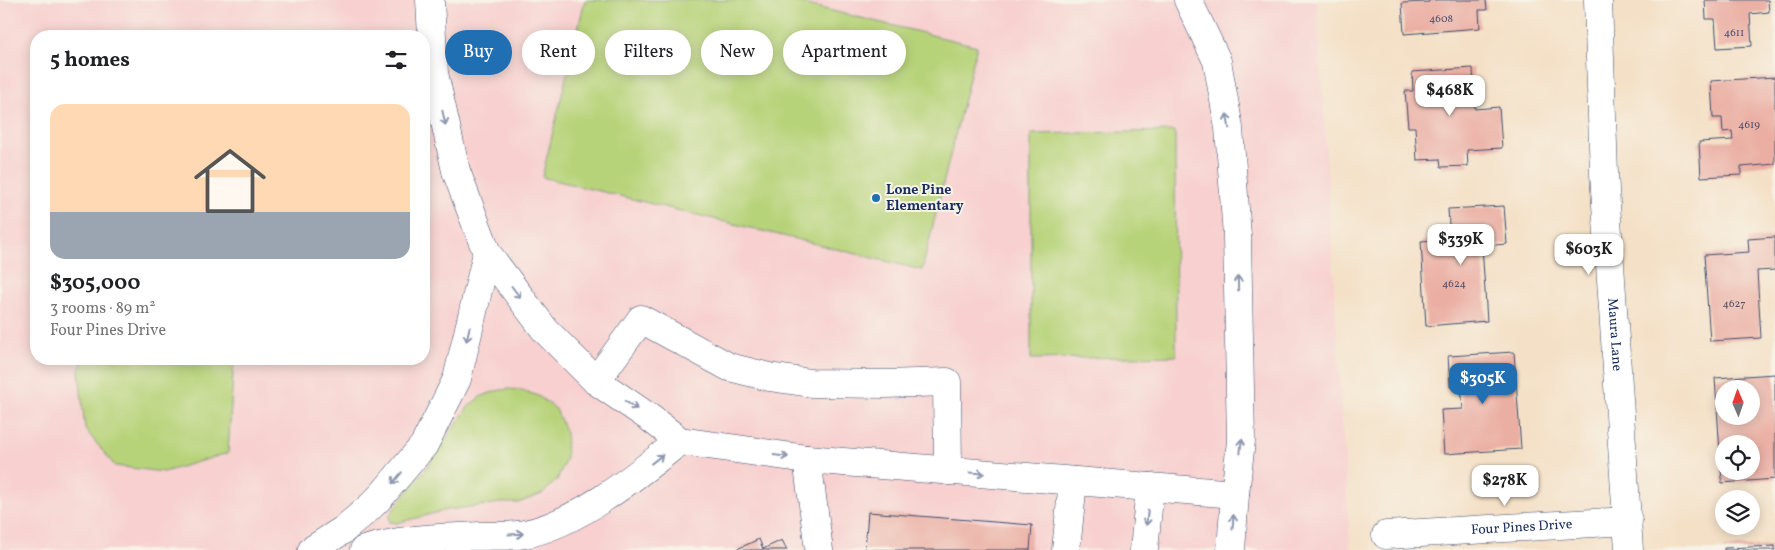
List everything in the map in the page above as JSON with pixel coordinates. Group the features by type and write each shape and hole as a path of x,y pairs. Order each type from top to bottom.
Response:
{"street":[{"path":"430,0 434,73 456,171 487,253 545,330 596,381 680,441 807,459 1235,494"},
{"path":"1188,0 1217,61 1229,128 1237,236 1241,431 1231,550"},
{"name":"Maura Lane","path":"1598,0 1604,174 1629,550"},
{"path":"312,550 343,530 382,496 424,446 457,378 487,253"},
{"path":"596,381 641,319 728,367 769,377 811,383 886,384 947,382 948,471"},
{"path":"364,550 417,538 524,534 561,523 592,505 650,465 680,441"},
{"path":"807,459 819,550"},
{"path":"1066,550 1073,481"},
{"path":"1144,550 1150,487"},
{"name":"Four Pines Drive","path":"1386,535 1628,521"}],"shaded area":[{"name":"Lone Pine Elementary","path":"0,0 1317,0 1350,550 0,550"}],"green space":[{"path":"585,0 787,0 977,46 922,270 542,177 567,75 595,75 595,30 578,30"},
{"path":"1175,131 1176,356 1031,359 1031,134"},
{"path":"81,365 234,365 228,453 164,472 115,466 85,429 79,371"},
{"path":"507,389 522,390 538,396 556,409 566,433 566,459 557,480 542,494 518,503 500,503 447,510 397,523 390,522 389,517 393,510 424,471 468,407 480,397"}],"building":[{"path":"1429,0 1486,0 1487,10 1479,10 1480,28 1404,34 1402,3 1429,2"},
{"path":"1705,0 1768,0 1769,12 1750,14 1752,46 1717,48 1715,19 1706,19"},
{"path":"1473,68 1475,109 1499,107 1502,148 1467,150 1468,166 1441,167 1440,159 1417,160 1415,127 1408,127 1405,91 1413,91 1412,72"},
{"path":"1775,77 1775,164 1741,167 1741,175 1701,177 1699,142 1733,140 1732,131 1723,132 1722,118 1713,118 1711,81"},
{"path":"1504,206 1507,244 1482,246 1487,321 1426,326 1421,241 1450,239 1448,209"},
{"path":"1775,237 1775,270 1757,271 1761,338 1710,341 1704,255 1749,252 1748,239"},
{"path":"1514,352 1521,449 1444,454 1441,410 1463,409 1461,386 1450,387 1448,356"},
{"path":"1775,374 1775,479 1722,483 1722,480 1760,480 1760,435 1719,435 1718,425 1760,425 1760,380 1715,380 1715,378"},
{"path":"868,512 1032,525 1030,550 865,550"},
{"path":"759,539 763,549 782,540 787,550 735,550"},
{"path":"1775,546 1775,550 1724,550 1724,548"}],"place":[{"name":"Lone Pine Elementary","path":"876,198"}]}
